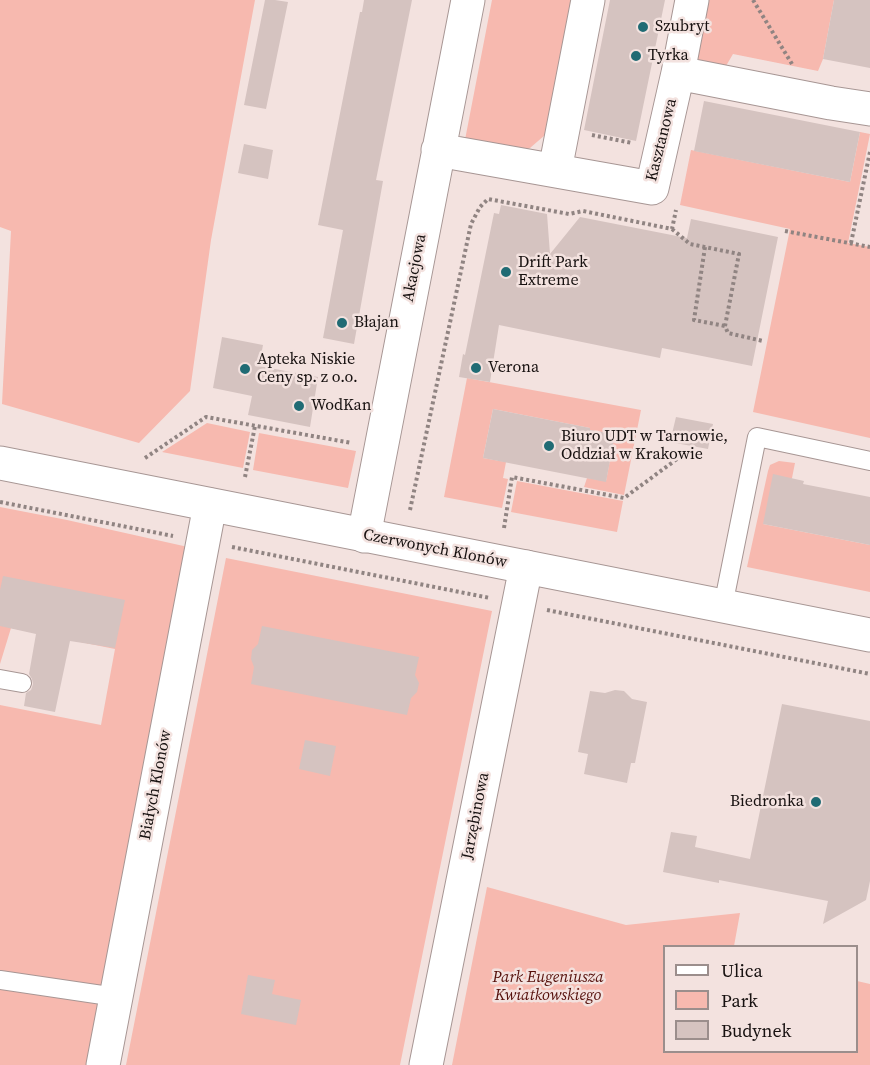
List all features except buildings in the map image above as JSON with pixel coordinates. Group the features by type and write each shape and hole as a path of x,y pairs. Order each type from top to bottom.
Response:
{"street":[{"name":"Akacjowa","path":"364,536 468,0"},
{"path":"555,170 588,0"},
{"path":"692,0 678,73 870,109"},
{"name":"Kasztanowa","path":"438,150 652,188 678,73"},
{"name":"Czerwonych Klonów","path":"0,463 870,635"},
{"name":"Białych Klonów","path":"103,1065 210,505"},
{"name":"Jarzębinowa","path":"426,1065 526,567"}],"lane":[{"path":"723,606 757,437 870,461"},
{"path":"0,679 22,682"},
{"path":"0,980 116,997"}],"path":[{"path":"753,0 794,67"},
{"path":"851,243 870,152"},
{"path":"410,510 471,224 480,207 488,200 569,214 584,211 672,229 690,244 739,254 725,326 728,333 763,341"},
{"path":"672,229 677,201"},
{"path":"785,231 870,247"},
{"path":"705,247 694,320 725,326"},
{"path":"145,458 206,417 363,446"},
{"path":"245,477 255,426"},
{"path":"504,528 512,477 624,498 677,459"},
{"path":"0,502 184,538"}],"green space":[{"path":"0,0 255,0 211,240 190,391 139,443 2,404 11,231 0,227"},
{"path":"492,0 574,0 550,122 545,135 530,148 519,152 464,145"},
{"path":"701,0 834,0 823,59 818,71 733,54 723,71 696,61"},
{"path":"860,132 870,134 848,243 870,247 870,438 753,412 790,229 680,205 691,150 850,182"},
{"path":"467,378 641,410 624,495 584,487 587,478 606,481 615,434 493,409 483,458 506,462 503,478 508,479 502,508 444,497"},
{"path":"207,423 250,432 243,468 162,452"},
{"path":"259,433 356,451 348,488 253,470"},
{"path":"779,461 795,463 792,478 763,524 870,545 870,592 747,567 768,471 770,465"},
{"path":"517,481 623,501 617,532 511,512"},
{"path":"0,507 188,547 108,987 0,972 0,705 101,725 115,649 11,628 0,664"},
{"path":"226,558 492,611 400,1065 126,1065"},
{"name":"Park Eugeniusza Kwiatkowskiego","path":"487,887 626,925 740,913 734,945 663,945 663,1053 858,1053 858,981 870,984 870,1065 452,1065"},
{"path":"0,988 105,1000 92,1065 0,1065"}],"place":[{"name":"Szubryt","path":"643,27"},
{"name":"Tyrka","path":"636,56"},
{"name":"Drift Park Extreme","path":"506,272"},
{"name":"Błajan","path":"342,323"},
{"name":"Verona","path":"476,368"},
{"name":"Apteka Niskie Ceny sp. z o.o.","path":"245,369"},
{"name":"WodKan","path":"299,406"},
{"name":"Biuro UDT w Tarnowie, Oddział w Krakowie","path":"549,446"},
{"name":"Biedronka","path":"816,802"}]}
